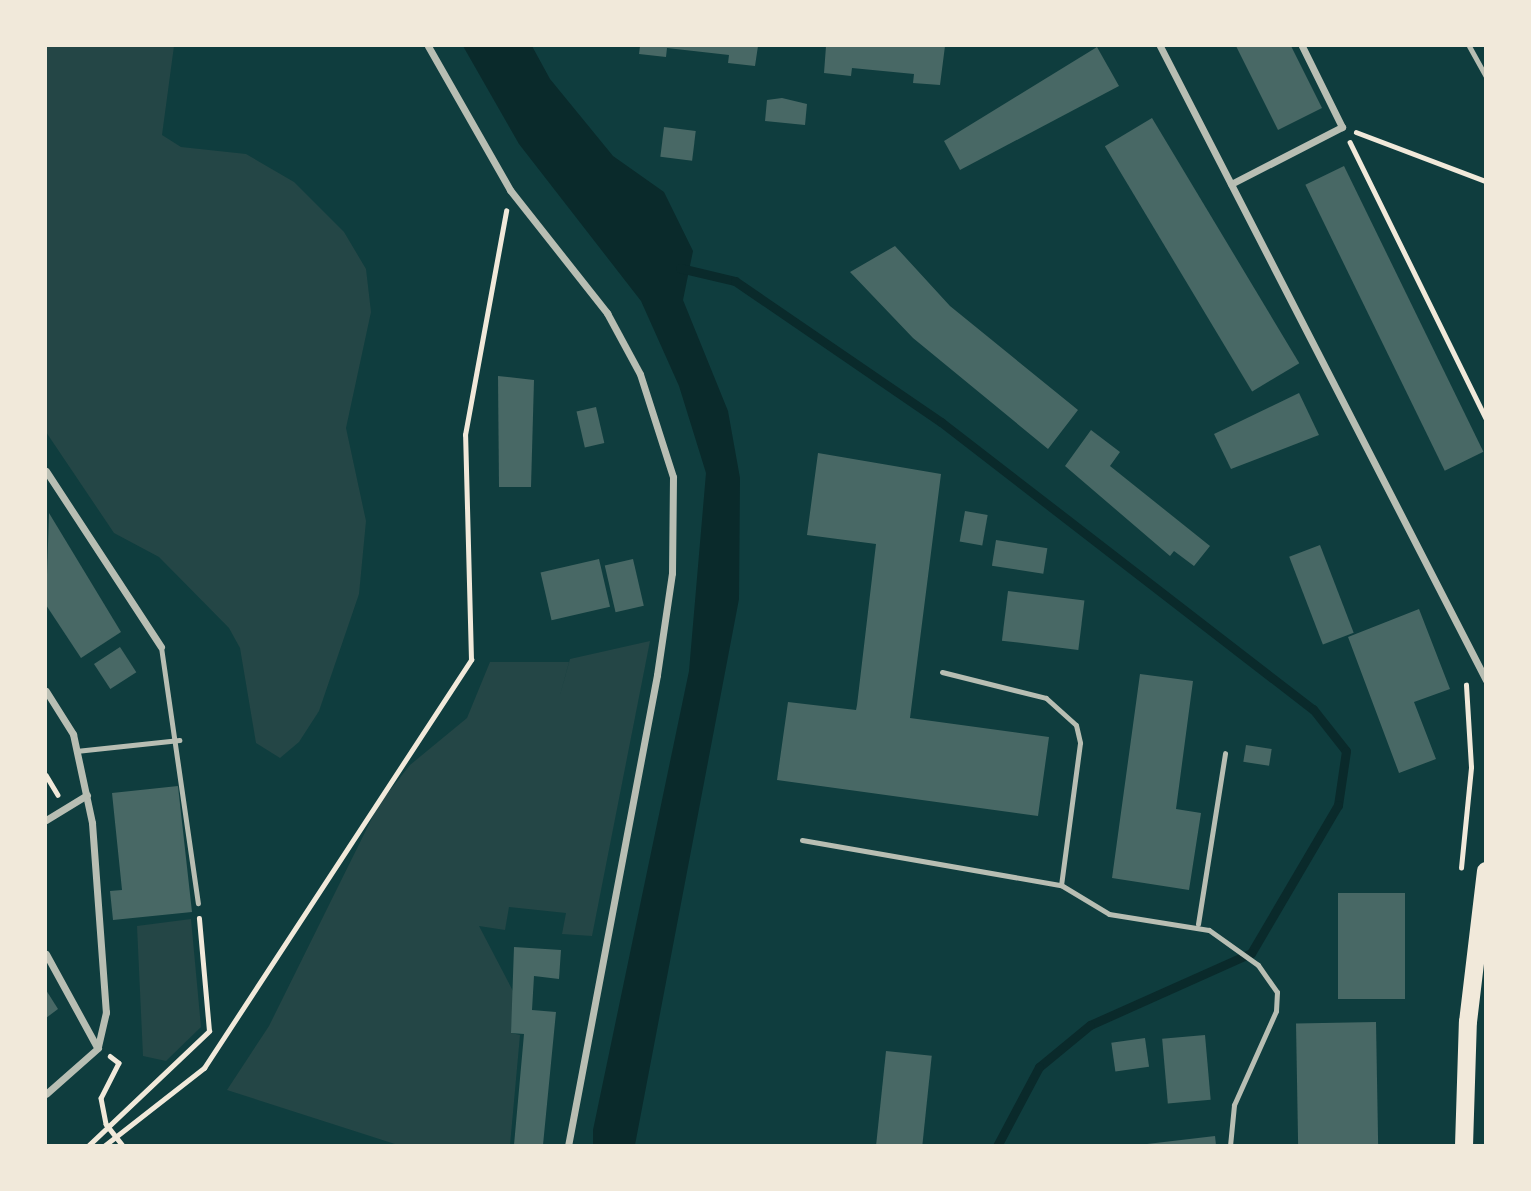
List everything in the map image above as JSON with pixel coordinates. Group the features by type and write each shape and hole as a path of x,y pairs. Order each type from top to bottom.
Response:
{"main road":[{"path":"1464,1146 1468,1022 1486,871"}],"street":[{"path":"428,46 510,190 607,313 640,374 673,477 672,573 657,675 568,1146"},
{"path":"1160,46 1486,680"},
{"path":"1231,184 1342,127 1302,46"},
{"path":"46,471 161,647"},
{"path":"46,691 76,751 87,796 106,1012 98,1048 46,1094"},
{"path":"46,820 87,796"},
{"path":"46,954 98,1048"}],"lane":[{"path":"1469,46 1486,77"},
{"path":"161,647 179,740 198,903"},
{"path":"942,672 1046,698 1076,725 1080,743 1062,885"},
{"path":"76,751 179,740"},
{"path":"1198,924 1225,753"},
{"path":"802,839 1062,885 1110,914 1198,924 1258,965 1277,992 1276,1011 1234,1105 1230,1146"}],"path":[{"path":"1342,127 1486,181"},
{"path":"1342,127 1486,418"},
{"path":"104,1146 204,1068 471,660 465,435 510,190"},
{"path":"1461,875 1471,767 1463,679"},
{"path":"88,1146 106,1124 209,1031 198,903"},
{"path":"98,1048 119,1063 101,1098 106,1124 122,1146"}],"shaded area":[{"path":"46,46 174,46 162,135 181,147 246,154 294,182 344,232 366,269 371,312 346,428 366,521 359,594 319,711 299,742 280,758 256,743 240,648 229,628 159,557 114,533 46,432"},
{"path":"463,46 532,46 550,79 613,156 664,192 693,251 683,300 728,411 740,478 739,599 635,1145 593,1145 593,1130 689,671 706,473 679,386 641,301 519,144"},
{"path":"650,641 592,936 562,934 566,913 509,907 505,930 479,926 514,993 511,1033 520,1035 510,1145 398,1145 227,1090 269,1026 379,804 410,765 467,718 490,662 569,662 559,699 570,659"},
{"path":"191,919 201,1027 166,1061 143,1056 137,926"}],"building":[{"path":"640,46 758,46 755,66 728,63 729,55 667,48 666,57 639,54"},
{"path":"826,46 945,46 940,85 913,83 914,74 852,68 851,76 824,73"},
{"path":"1236,46 1291,46 1322,108 1278,130"},
{"path":"1097,47 1119,86 960,170 944,141"},
{"path":"782,98 807,104 805,125 765,121 767,100"},
{"path":"1152,118 1299,363 1252,391 1105,146"},
{"path":"664,127 696,131 692,161 660,157"},
{"path":"1344,166 1483,452 1445,471 1305,185"},
{"path":"895,246 950,306 1078,410 1048,449 913,338 850,272"},
{"path":"498,376 534,380 531,487 499,487"},
{"path":"1299,393 1319,435 1231,469 1214,434"},
{"path":"596,407 604,443 585,448 577,411"},
{"path":"1091,430 1120,452 1110,466 1210,546 1194,566 1174,551 1170,556 1065,466"},
{"path":"818,453 941,474 910,718 1049,737 1038,816 777,780 788,702 856,710 857,705 876,544 807,535"},
{"path":"965,511 988,515 982,546 960,542"},
{"path":"49,513 121,632 81,658 46,605"},
{"path":"996,540 1047,548 1043,574 992,566"},
{"path":"1320,545 1354,633 1323,645 1289,557"},
{"path":"599,559 610,607 552,620 541,572"},
{"path":"633,559 644,606 616,612 605,566"},
{"path":"1008,591 1084,600 1078,650 1002,641"},
{"path":"1419,609 1450,689 1414,702 1436,759 1399,773 1348,637"},
{"path":"120,647 136,672 110,689 94,664"},
{"path":"1140,674 1193,681 1176,809 1201,813 1189,890 1112,878"},
{"path":"1246,745 1272,749 1269,766 1243,762"},
{"path":"178,786 192,912 113,920 110,891 122,890 112,793"},
{"path":"1338,893 1405,893 1405,999 1338,999"},
{"path":"514,947 561,950 559,979 534,976 532,1010 556,1012 543,1145 514,1145 524,1034 511,1033"},
{"path":"46,990 58,1009 46,1018"},
{"path":"1376,1022 1378,1145 1298,1146 1296,1023"},
{"path":"1205,1035 1211,1100 1168,1104 1162,1039"},
{"path":"1145,1038 1149,1067 1115,1071 1111,1043"},
{"path":"886,1051 932,1056 922,1146 876,1144"},
{"path":"1215,1136 1216,1145 1147,1145 1147,1144"}],"waterway":[{"path":"680,268 735,281 941,422 1313,709 1346,751 1338,805 1251,953 1090,1025 1039,1067 997,1146"}]}
